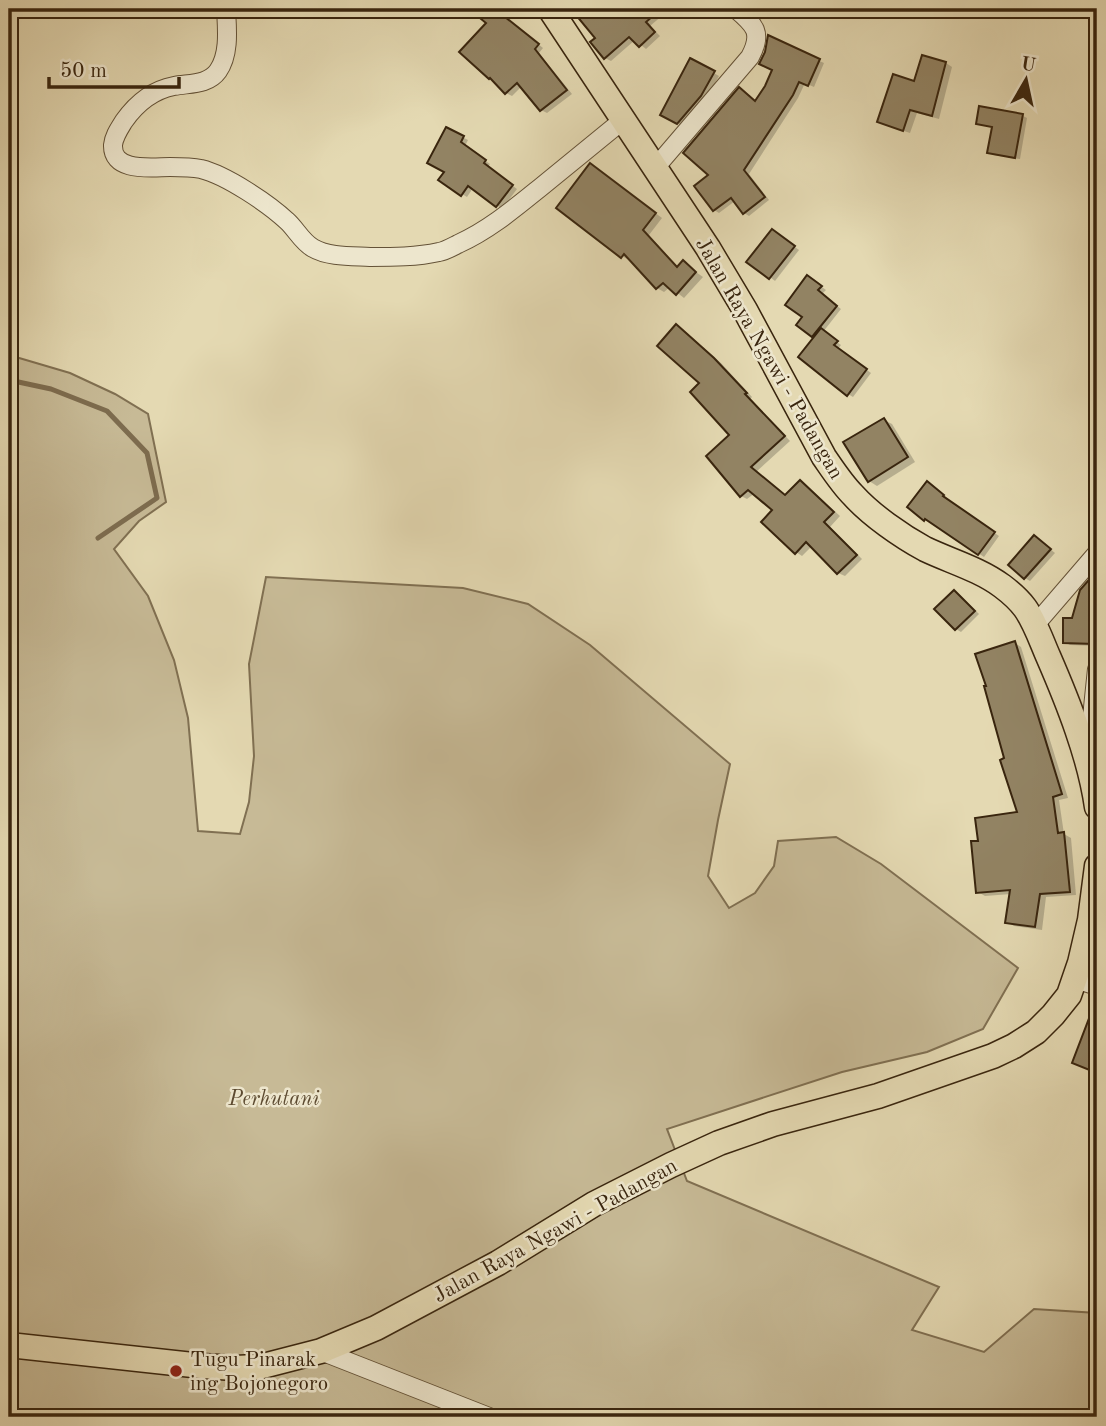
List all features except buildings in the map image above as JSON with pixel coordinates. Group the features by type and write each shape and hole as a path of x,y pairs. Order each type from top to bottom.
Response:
{"highway":[{"name":"Jalan Raya Ngawi - Padangan","path":"550,9 708,248 745,310 824,457 852,494 867,509 923,548 985,575 1002,586 1025,608 1058,680 1087,762 1097,807"},
{"name":"Jalan Raya Ngawi - Padangan","path":"9,1345 202,1366 259,1367 321,1351 376,1328 498,1263 594,1204 719,1143 773,1124 878,1096 993,1056 1036,1032 1069,995 1086,982 1097,866"}],"street":[{"path":"226,9 227,43 219,70 212,78 172,86 148,96 129,113 116,132 113,146 115,156 122,163 132,166 187,167 217,174 233,182 287,221 306,244 327,254 394,257 439,252 475,237 509,214 624,120"},
{"path":"655,167 751,57 757,35 754,25 737,9"},
{"path":"1035,625 1097,553"},
{"path":"1087,762 1097,669"},
{"path":"321,1351 489,1417"}],"green space":[{"name":"Perhutani","path":"9,355 70,373 115,394 148,414 166,502 139,521 114,549 148,596 174,660 188,718 198,831 240,834 249,802 254,756 249,664 266,577 463,588 528,604 590,645 730,764 708,876 729,908 755,893 774,866 778,841 836,837 881,864 1018,968 983,1029 927,1052 842,1072 667,1129 687,1181 939,1287 912,1330 984,1352 1034,1309 1097,1313 1097,1417 9,1417"}],"waterway":[{"path":"9,380 51,389 107,411 147,453 157,498 98,538"}],"place":[{"name":"Tugu Pinarak ing Bojonegoro","path":"176,1371"}]}
